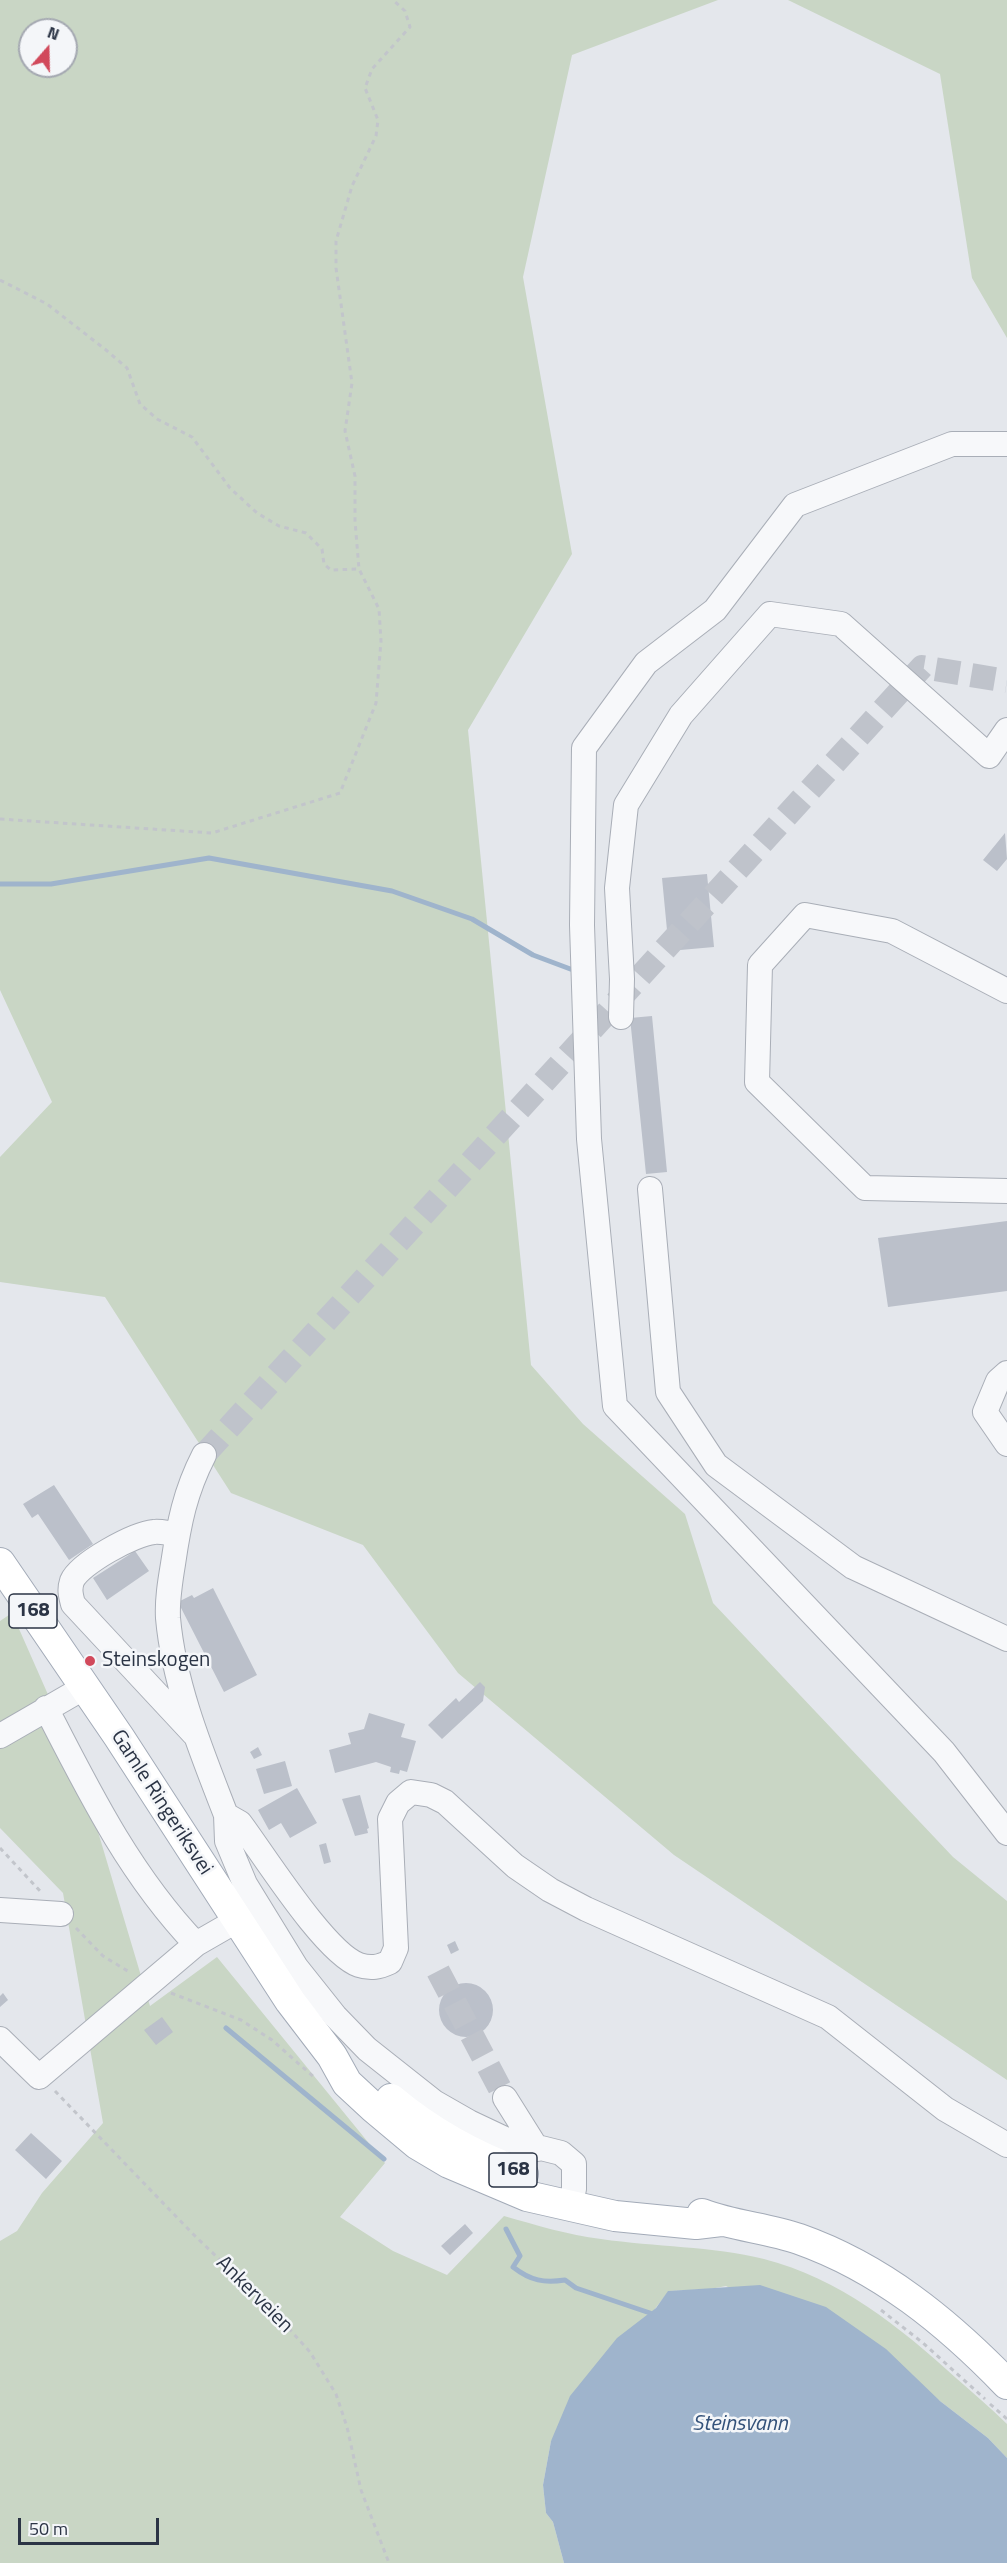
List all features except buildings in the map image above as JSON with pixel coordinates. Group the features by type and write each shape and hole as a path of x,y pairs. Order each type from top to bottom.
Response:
{"main road":[{"name":"Gamle Ringeriksvei","path":"0,1563 85,1687 290,2001 332,2056 347,2083 417,2144 480,2178 527,2196 572,2198 648,2220 696,2224 721,2222 757,2227 838,2254 875,2274 914,2300 949,2328 1007,2384"}],"lane":[{"path":"1007,444 952,444 795,506 715,610 646,663 584,748 582,925 589,1139 615,1406 945,1752 1007,1833"},
{"path":"621,1017 622,979 616,888 626,805 681,715 770,614 842,624 989,756 1007,730"},
{"path":"1007,991 892,931 805,915 760,965 757,1082 865,1188 1007,1191"},
{"path":"650,1189 668,1392 716,1465 853,1567 1007,1640"},
{"path":"1007,1373 998,1381 984,1412 1007,1444"},
{"path":"204,1455 190,1482 183,1505 169,1588 168,1616 176,1663 195,1736 226,1815 227,1841 245,1884 296,1967 335,2016 367,2049 434,2102 505,2139 537,2149 561,2153 573,2164 572,2198"},
{"path":"177,1534 155,1532 132,1539 83,1567 73,1579 70,1590 73,1604 195,1736"},
{"path":"0,1736 85,1687"},
{"path":"46,1708 106,1824 168,1915 196,1944"},
{"path":"226,1815 240,1823 307,1917 342,1954 358,1965 377,1968 390,1962 396,1948 390,1819 398,1803 411,1792 431,1795 446,1802 515,1866 550,1890 586,1909 828,2017 945,2109 1007,2145"},
{"path":"0,1910 62,1914"},
{"path":"0,2039 39,2077 196,1944 236,1920"},
{"path":"505,2098 537,2149"}],"path":[{"path":"0,819 212,833 340,793 376,704 381,641 379,609 359,569 355,521 355,476 345,431 352,383 336,268 336,241 352,186 376,136 378,120 365,88 372,69 411,27 405,11 393,0"},
{"path":"0,280 48,304 127,368 140,404 158,419 192,437 230,488 257,513 279,526 306,533 322,549 324,564 331,570 359,569"},
{"name":"Ankerveien","path":"39,2077 89,2125 192,2233 273,2311 310,2352 336,2394 347,2427 361,2490 389,2563"}],"green space":[{"path":"0,0 718,0 572,55 523,277 572,554 468,730 531,1365 583,1424 685,1514 713,1603 953,1857 1007,1901 1007,2080 674,1855 458,1673 363,1545 231,1493 105,1297 0,1282 0,1157 52,1102 0,990"},
{"path":"788,0 1007,0 1007,338 972,278 940,74"},
{"path":"12,1613 76,1758 150,2006 217,1957 385,2163 340,2217 393,2251 447,2275 504,2216 589,2237 704,2249 764,2259 791,2267 818,2278 867,2306 913,2341 982,2401 1007,2424 1007,2458 988,2438 940,2401 726,2286 669,2291 551,2441 543,2485 546,2513 553,2522 564,2563 0,2563 0,2241 17,2231 42,2193 103,2123 63,1893 0,1828 0,1621"}],"water":[{"name":"Steinsvann","path":"760,2285 826,2307 886,2349 940,2401 988,2438 1007,2458 1007,2563 564,2563 553,2522 546,2513 543,2485 551,2441 570,2396 617,2338 656,2308 668,2291"}],"waterway":[{"path":"0,884 51,884 209,858 392,891 472,919 533,955 573,970"},
{"path":"226,2028 384,2159"},
{"path":"506,2229 520,2256 513,2267 526,2275 544,2281 565,2280 576,2288 650,2313"}],"tunnel":[{"path":"204,1455 922,667 1007,681"},
{"path":"438,1971 505,2098"}],"place":[{"name":"Steinskogen","path":"90,1661"}]}
